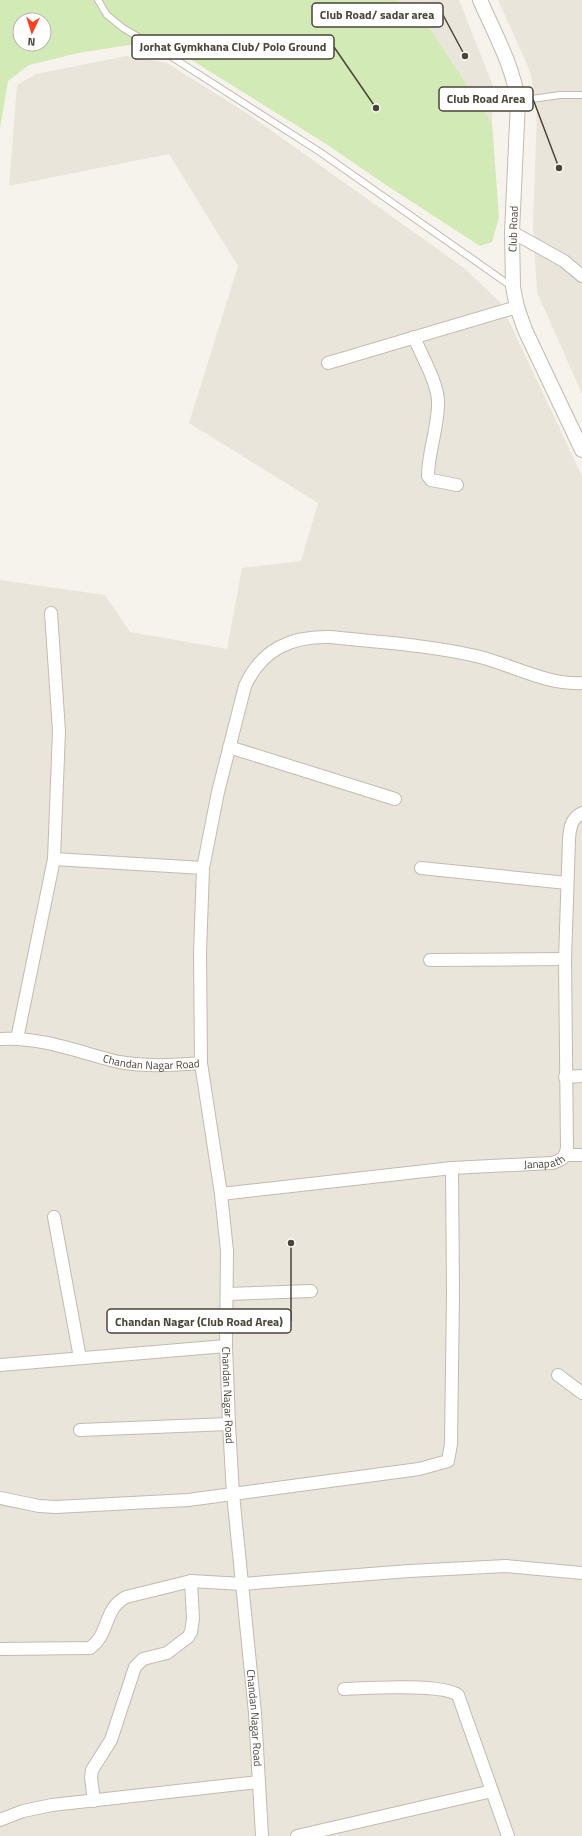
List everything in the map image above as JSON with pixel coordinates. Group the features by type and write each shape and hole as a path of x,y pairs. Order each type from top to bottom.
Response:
{"street":[{"name":"Club Road","path":"480,0 516,86 518,101 512,232 513,287 517,307 525,330 582,450"},
{"path":"512,232 564,261 582,276"},
{"path":"328,363 517,307"},
{"path":"414,337 432,380 438,400 428,476 431,480 457,485"},
{"path":"17,1039 54,859 59,731 51,613"},
{"path":"201,1063 200,953 203,868 229,747 245,686 252,672 262,660 277,649 292,641 309,637 389,643 458,652 498,662 556,681 582,683"},
{"path":"229,747 395,799"},
{"name":"Janapath","path":"221,1194 452,1168 552,1163 561,1160 566,1155 565,959 567,883 570,827 575,817 582,813"},
{"path":"54,859 203,868"},
{"path":"422,868 567,883"},
{"path":"430,960 565,959"},
{"name":"Chandan Nagar Road","path":"0,1039 17,1039 139,1065 201,1063 221,1194 227,1251 226,1346 229,1424 242,1584 255,1713 262,1836"},
{"path":"565,1077 582,1076"},
{"path":"566,1155 582,1155"},
{"path":"0,1498 39,1506 74,1507 188,1500 419,1469 448,1461 451,1444 453,1292 452,1168"},
{"path":"54,1217 80,1358"},
{"path":"227,1294 311,1291"},
{"path":"0,1365 226,1346"},
{"path":"558,1375 582,1393"},
{"path":"80,1430 229,1424"},
{"path":"0,1649 90,1648 97,1643 101,1637 111,1609 117,1602 126,1597 192,1581 242,1584 409,1571 506,1566 582,1573"},
{"path":"94,1800 91,1778 92,1770 111,1740 134,1667 143,1659 167,1653 184,1641 191,1632 193,1619 192,1581"},
{"path":"344,1688 436,1688 451,1690 458,1694 508,1836"},
{"path":"0,1820 36,1808 258,1782"},
{"path":"297,1836 492,1791"}],"lane":[{"path":"98,0 107,14 123,28 164,52 320,152 513,287"},
{"path":"518,101 560,95 582,95"}],"shaded area":[{"path":"398,0 459,0 493,86 492,123 427,24"},
{"path":"498,0 582,0 582,394 537,292 533,227 537,109 530,71"},
{"path":"126,56 167,63 248,114 464,268 500,302 582,476 582,1836 0,1836 0,580 105,595 130,632 227,649 242,568 301,561 318,503 189,423 238,266 169,154 9,186 17,85 36,74"}],"green space":[{"path":"0,0 398,0 427,24 492,123 499,217 492,242 480,246 326,144 169,46 129,45 78,53 29,65 8,81 0,129"}],"place":[{"name":"Club Road/ sadar area","path":"465,56"},
{"name":"Jorhat Gymkhana Club/ Polo Ground","path":"376,108"},
{"name":"Club Road Area","path":"559,168"},
{"name":"Chandan Nagar (Club Road Area)","path":"291,1243"}]}
